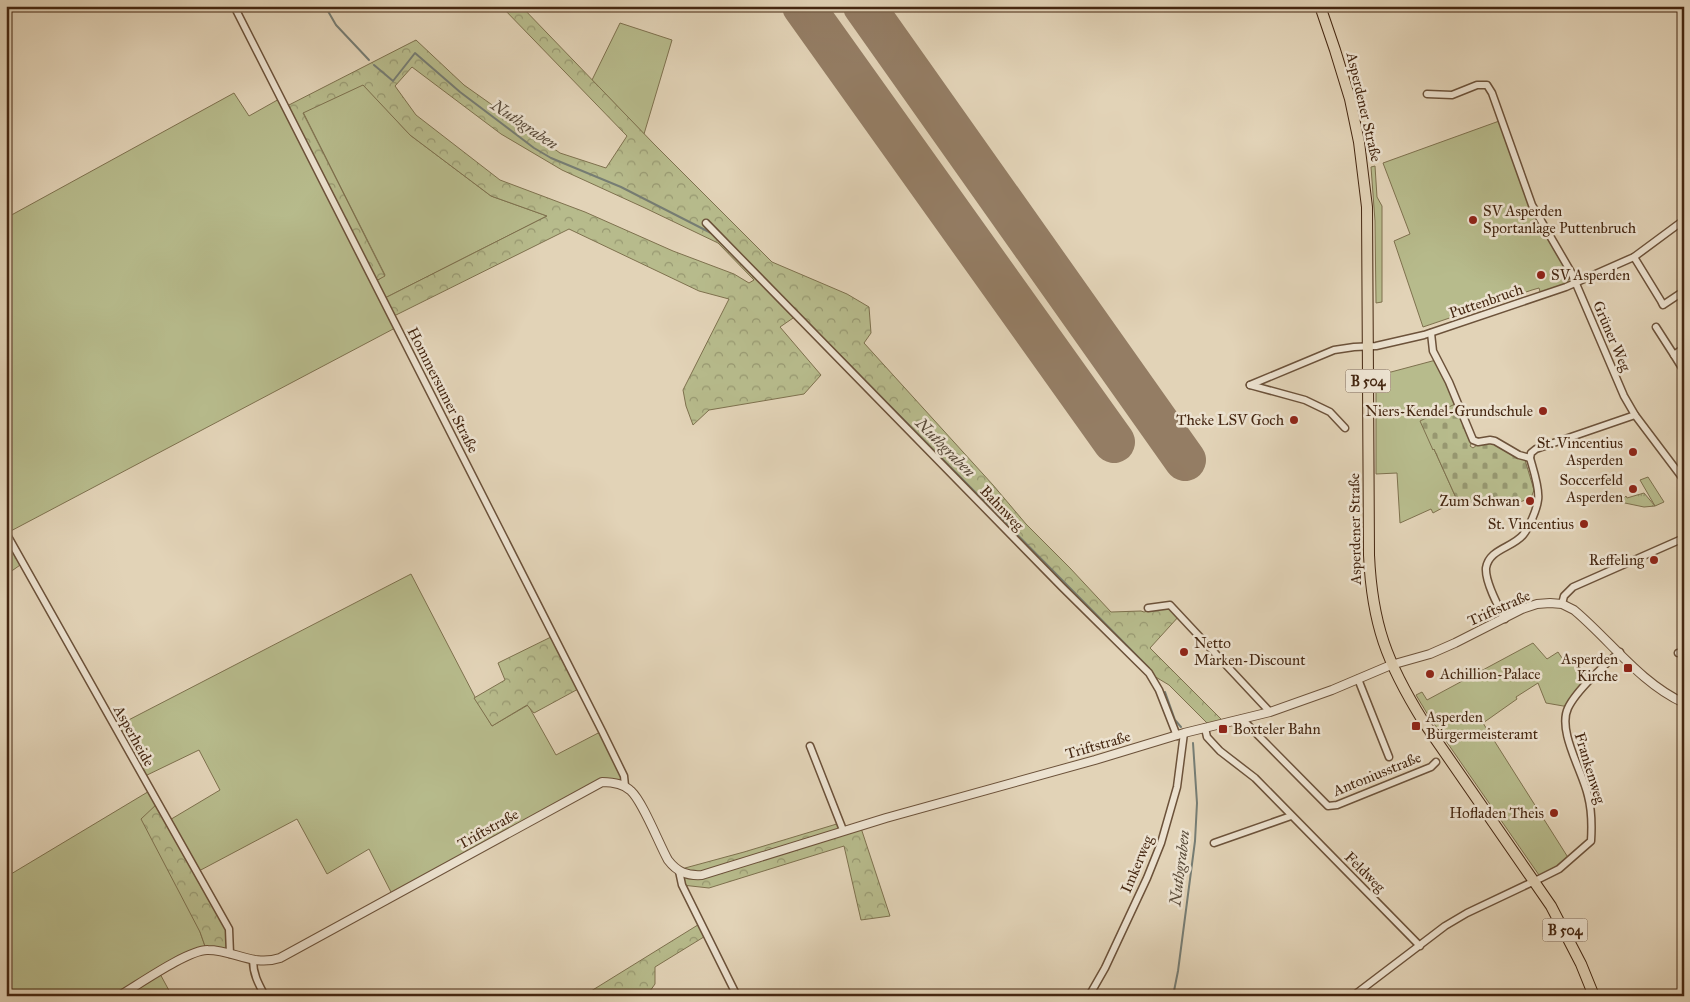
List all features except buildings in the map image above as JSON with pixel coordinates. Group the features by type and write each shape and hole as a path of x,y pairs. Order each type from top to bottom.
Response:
{"main road":[{"name":"Asperdener Straße","path":"1320,6 1350,99 1363,166 1367,207 1370,579 1377,622 1391,665 1405,692 1554,911 1569,938 1594,996"}],"street":[{"name":"Hommersumer Straße","path":"234,6 602,731 624,776 625,786"},
{"name":"Grüner Weg","path":"1427,94 1452,95 1478,85 1487,85 1492,93 1532,205 1571,272 1624,396 1684,480"},
{"name":"Puttenbruch","path":"1345,428 1330,412 1306,400 1250,385 1334,350 1354,346 1368,346 1431,333 1575,283 1634,257 1684,220"},
{"name":"Bahnweg","path":"706,223 1051,576 1150,673 1180,734"},
{"path":"1634,257 1663,305 1684,291"},
{"path":"1656,327 1684,371"},
{"path":"1431,333 1433,351 1473,440 1478,442 1495,441 1519,455 1530,458"},
{"path":"1674,355 1684,348"},
{"path":"1505,619 1491,590 1486,571 1487,562 1493,555 1523,535 1535,512 1539,499 1530,458 1531,453 1536,449 1636,415"},
{"name":"Asperheide","path":"6,533 229,929 230,954"},
{"path":"1684,538 1573,587 1564,596 1562,604 1574,610 1586,620 1655,685 1665,693 1684,703"},
{"name":"Triftstraße","path":"680,871 691,876 702,875 843,830 1180,734 1270,712 1391,665 1430,654 1505,619 1522,609 1550,602 1562,604"},
{"path":"1148,608 1170,605 1270,712"},
{"name":"Frankenweg","path":"1534,881 1559,869 1591,841 1592,818 1588,794 1565,731 1567,709 1610,660 1620,652"},
{"path":"1358,679 1388,758"},
{"name":"Antoniusstraße","path":"1242,719 1328,806 1337,805 1431,767 1436,762"},
{"name":"Feldweg","path":"1205,728 1207,737 1220,751 1255,778 1420,946"},
{"name":"Imkerweg","path":"1089,996 1105,968 1161,843 1177,787 1180,734"},
{"path":"810,746 843,830"},
{"name":"Triftstraße","path":"119,996 190,953 206,949 264,962 280,958 602,782 625,786"},
{"path":"625,786 637,798 668,860 672,866 680,871 682,886 737,996"},
{"path":"1214,843 1292,816"},
{"path":"1353,996 1445,926 1467,913 1534,881"},
{"path":"253,960 256,980 264,996"}],"green space":[{"path":"501,6 521,6 654,144 772,262 847,294 869,307 871,333 864,343 1026,524 1111,612 1144,612 1170,605 1180,615 1150,648 1222,720 1208,724 1169,685 1149,673 796,316 780,327 821,375 804,394 709,410 693,425 686,406 683,390 729,299 699,291 569,229 392,317 383,299 547,216 491,196 410,135 363,85 303,113 385,276 374,282 285,107 416,40 464,85 560,153 606,168 627,136","holes":["412,67 501,134 562,170 718,243 754,280 749,283 734,274 673,251 585,212 500,180 416,115 395,86"]},
{"path":"620,23 672,40 644,134 592,80"},
{"path":"363,84 410,135 491,196 547,216 383,299 397,327 7,533 13,545 6,549 6,218 234,93 249,116 281,98 375,282 385,275 303,112"},
{"name":"SV Asperden Sportanlage Puttenbruch","path":"1502,120 1532,205 1571,272 1566,287 1541,295 1539,288 1423,327 1394,241 1410,234 1383,163"},
{"path":"1375,166 1377,197 1382,206 1382,302 1376,303 1375,221 1371,167"},
{"path":"1436,360 1455,404 1433,450 1457,500 1433,513 1431,509 1400,523 1397,473 1376,474 1376,376"},
{"path":"1455,404 1472,442 1470,446 1473,448 1479,444 1493,444 1525,460 1534,490 1531,498 1506,507 1457,500 1420,421"},
{"path":"1648,477 1664,502 1655,506 1640,480"},
{"path":"1644,493 1655,506 1644,507 1620,502 1626,496 1627,498"},
{"path":"13,545 23,563 6,575 6,549"},
{"path":"411,574 492,726 528,705 556,755 602,731 624,776 625,786 609,782 393,896 369,849 327,874 297,819 197,872 168,821 220,790 199,750 143,777 115,727"},
{"path":"553,636 580,688 534,713 527,705 492,726 474,698 505,680 498,663"},
{"path":"1533,643 1547,659 1558,652 1564,661 1567,659 1592,679 1569,707 1546,703 1538,683 1516,697 1517,699 1483,723 1569,859 1541,878 1416,695 1422,692 1427,700"},
{"path":"151,790 206,949 159,972 172,996 6,996 6,877"},
{"path":"158,803 229,929 230,954 206,949 200,932 141,819"},
{"path":"840,823 843,830 860,825 890,916 861,920 844,846 709,888 682,885 679,871 685,868"},
{"path":"701,923 707,935 655,967 655,984 650,991 654,996 583,996"}],"waterway":[{"name":"Nuthgraben","path":"325,6 336,25 369,60"},
{"name":"Nuthgraben","path":"374,65 393,81 415,53 460,92 534,148 551,158 621,187 715,235"},
{"name":"Nuthgraben","path":"729,243 1149,668"},
{"name":"Nuthgraben","path":"1165,692 1175,720 1181,727"},
{"name":"Nuthgraben","path":"1173,996 1195,841 1197,803 1193,743"}],"runway":[{"path":"803,6 1114,442"},
{"path":"864,6 1185,460"}],"place":[{"name":"SV Asperden Sportanlage Puttenbruch","path":"1473,220"},
{"name":"SV Asperden","path":"1541,275"},
{"name":"Niers-Kendel-Grundschule","path":"1543,411"},
{"name":"Theke LSV Goch","path":"1294,420"},
{"name":"St. Vincentius Asperden","path":"1633,452"},
{"name":"Soccerfeld Asperden","path":"1633,489"},
{"name":"Zum Schwan","path":"1530,501"},
{"name":"St. Vincentius","path":"1584,524"},
{"name":"Reffeling","path":"1654,560"},
{"name":"Netto Marken-Discount","path":"1184,652"},
{"name":"Asperden Kirche","path":"1628,668"},
{"name":"Achillion-Palace","path":"1430,674"},
{"name":"Asperden Bürgermeisteramt","path":"1416,726"},
{"name":"Boxteler Bahn","path":"1223,729"},
{"name":"Hofladen Theis","path":"1554,813"}]}
